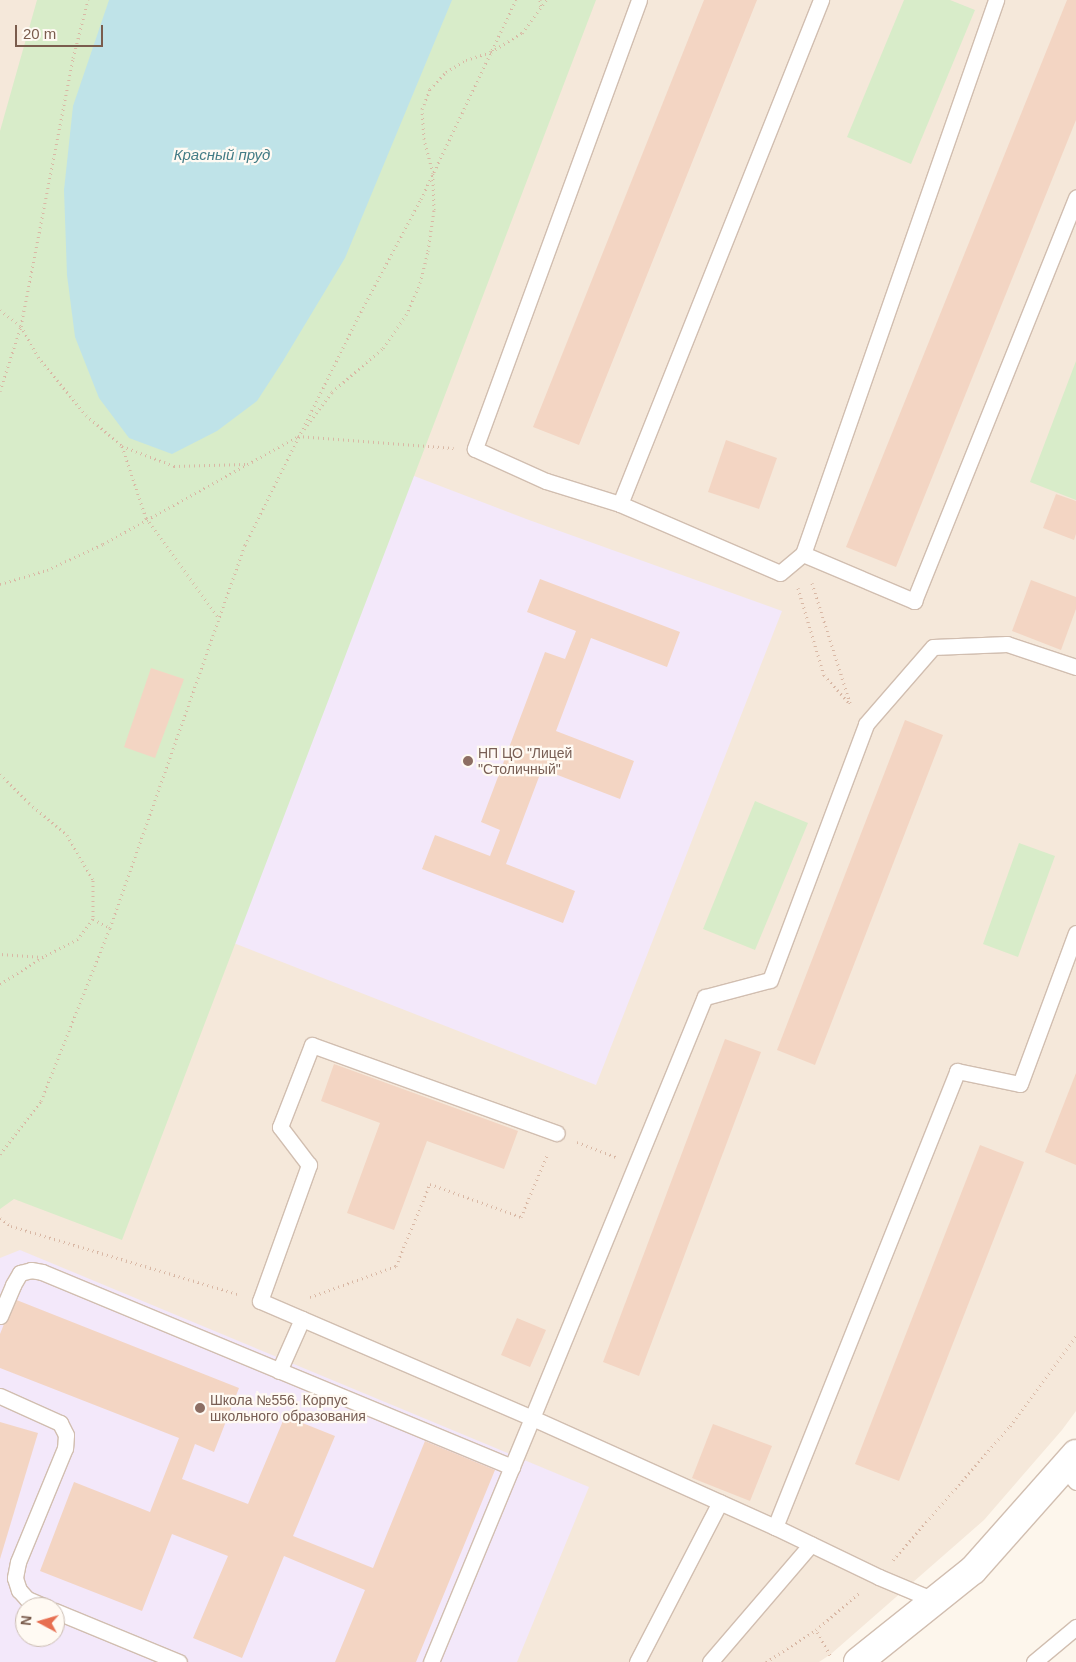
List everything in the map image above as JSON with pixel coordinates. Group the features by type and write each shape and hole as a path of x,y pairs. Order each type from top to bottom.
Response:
{"street":[{"path":"858,1662 973,1570 1072,1469"}],"lane":[{"path":"639,0 475,449 546,481 620,504 780,573 803,554 996,0"},
{"path":"620,504 820,0"},
{"path":"803,554 914,601 1076,197"},
{"path":"431,1662 704,997 770,980 866,724 933,647 1007,644 1076,668"},
{"path":"775,1527 957,1071 1020,1084 1076,933"},
{"path":"556,1134 312,1045 280,1126 310,1165 260,1301 532,1418 936,1601"},
{"path":"0,1316 20,1273 31,1270 512,1467"},
{"path":"279,1371 302,1319"},
{"path":"0,1396 60,1424 66,1436 65,1448 18,1562 15,1578 19,1590 25,1597"},
{"path":"637,1662 720,1502"},
{"path":"710,1662 811,1544"},
{"path":"65,1615 179,1662"},
{"path":"1034,1662 1076,1627"}],"path":[{"path":"0,391 21,326 73,58 88,0"},
{"path":"0,1154 41,1101 110,928 245,545 356,320 421,199 516,0"},
{"path":"540,0 541,10"},
{"path":"0,584 47,570 103,544 146,518 298,436 332,392 383,348 406,315 420,284 428,251 434,210 433,173 424,139 422,109 430,89 446,72 466,60 491,52 522,33 541,10 546,0"},
{"path":"0,310 21,326 38,357 86,416 122,446 174,466 246,464"},
{"path":"298,436 475,449"},
{"path":"122,446 146,518 220,619"},
{"path":"803,554 851,706"},
{"path":"792,564 824,675 866,724"},
{"path":"0,774 29,803 68,836 93,880 93,919 78,939 44,956 0,984"},
{"path":"93,919 110,928"},
{"path":"0,954 44,956"},
{"path":"279,1309 396,1266 430,1184 521,1217 556,1134 636,1165"},
{"path":"0,1218 11,1226 260,1301"},
{"path":"766,1662 816,1630 879,1576 1010,1426 1076,1336"},
{"path":"816,1630 834,1662"}],"shaded area":[{"path":"0,0 1076,0 1076,1411 1062,1430 984,1520 831,1654 819,1662 0,1662"},
{"name":"НП ЦО \"Лицей \"Столичный\"","path":"341,448 529,520 782,611 596,1085 152,911"},
{"name":"Школа №556. Корпус школьного образования","path":"20,1250 589,1487 517,1662 0,1662 0,1258"}],"green space":[{"path":"37,0 596,0 122,1240 14,1199 0,1209 0,131"},
{"path":"904,0 950,0 975,10 911,164 847,137"},
{"path":"1076,361 1076,500 1030,482"},
{"path":"755,801 808,823 755,950 703,929"},
{"path":"1019,843 1055,856 1018,957 983,944"}],"water":[{"name":"Красный пруд","path":"109,0 452,0 345,258 283,361 257,401 217,431 172,454 129,438 99,398 75,337 67,275 64,190 73,106"}],"building":[{"path":"704,0 757,0 579,445 533,427"},
{"path":"1067,0 1076,0 1076,120 896,567 846,547"},
{"path":"726,440 777,458 759,509 708,492"},
{"path":"1056,494 1076,501 1076,534 1074,540 1043,528"},
{"path":"540,579 680,632 667,667 591,638 556,731 634,761 620,799 542,769 506,864 575,891 563,923 422,869 435,835 490,856 500,830 481,822 545,652 565,659 576,631 527,612"},
{"path":"1031,580 1076,597 1076,609 1061,650 1012,631"},
{"path":"151,668 184,679 155,758 124,747"},
{"path":"905,720 943,735 815,1065 777,1050"},
{"path":"725,1039 761,1052 639,1376 603,1362"},
{"path":"334,1064 518,1131 504,1169 427,1141 394,1230 347,1213 380,1123 321,1101"},
{"path":"1076,1073 1076,1165 1045,1152"},
{"path":"980,1145 1024,1162 899,1481 855,1464"},
{"path":"14,1299 239,1388 214,1452 195,1444 182,1479 248,1504 285,1416 335,1436 293,1536 373,1568 425,1441 495,1470 416,1662 335,1662 365,1590 284,1556 242,1658 193,1638 228,1556 172,1534 142,1611 40,1571 74,1482 150,1512 179,1438 0,1368 0,1334"},
{"path":"517,1318 546,1330 530,1367 501,1355"},
{"path":"0,1422 38,1433 0,1559"},
{"path":"713,1424 772,1446 750,1501 692,1478"}],"place":[{"name":"НП ЦО \"Лицей \"Столичный\"","path":"468,761"},
{"name":"Школа №556. Корпус школьного образования","path":"200,1408"}]}
